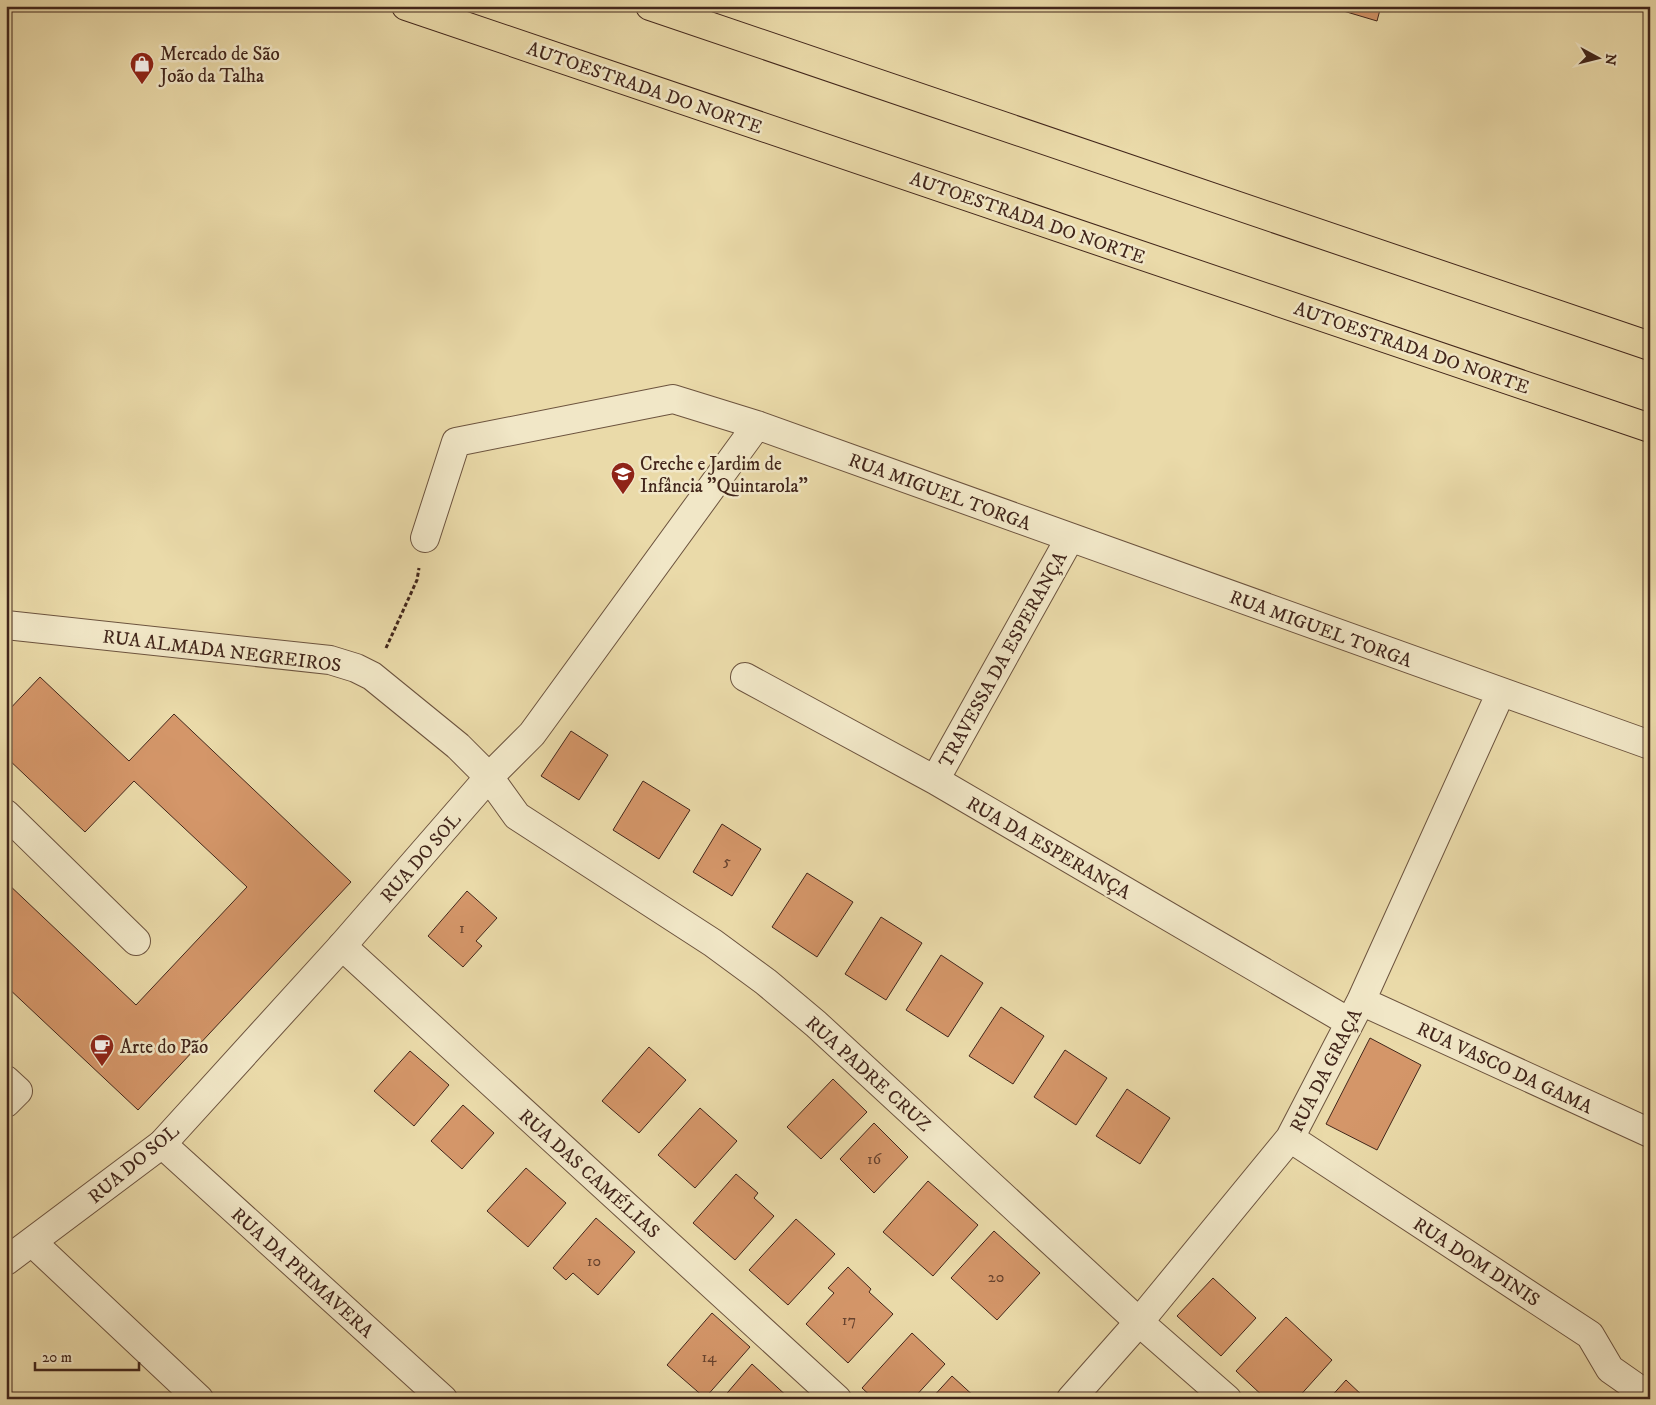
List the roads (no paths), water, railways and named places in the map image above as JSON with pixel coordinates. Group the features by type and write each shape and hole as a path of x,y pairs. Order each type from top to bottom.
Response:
{"highway":[{"name":"AUTOESTRADA DO NORTE","path":"406,6 1650,428"},
{"path":"650,6 1650,346"}],"street":[{"name":"RUA MIGUEL TORGA","path":"425,538 456,442 673,399 757,425 1650,745"},
{"name":"RUA DO SOL","path":"6,1262 162,1144 342,946 489,777 532,734 757,425"},
{"name":"TRAVESSA DA ESPERANÇA","path":"935,780 1070,538"},
{"name":"RUA ALMADA NEGREIROS","path":"6,625 330,660 356,668 372,676 458,746 489,777"},
{"name":"RUA DA ESPERANÇA","path":"746,677 1355,1012"},
{"name":"RUA DA GRAÇA","path":"1071,1399 1139,1322 1290,1138 1355,1012 1501,692"},
{"name":"RUA PADRE CRUZ","path":"489,777 517,816 713,943 816,1024 1139,1322 1227,1399"},
{"path":"6,814 136,942"},
{"name":"RUA DAS CAMÉLIAS","path":"342,946 837,1399"},
{"name":"RUA VASCO DA GAMA","path":"1355,1012 1650,1133"},
{"path":"6,1080 18,1091 6,1103"},
{"name":"RUA DOM DINIS","path":"1290,1138 1590,1335 1610,1369 1650,1398"},
{"name":"RUA DA PRIMAVERA","path":"162,1144 443,1399"},
{"path":"32,1243 199,1399"}],"place":[{"name":"Mercado de São João da Talha","path":"142,85"},
{"name":"Creche e Jardim de Infância \"Quintarola\"","path":"623,495"},
{"name":"Arte do Pão","path":"102,1067"}]}
